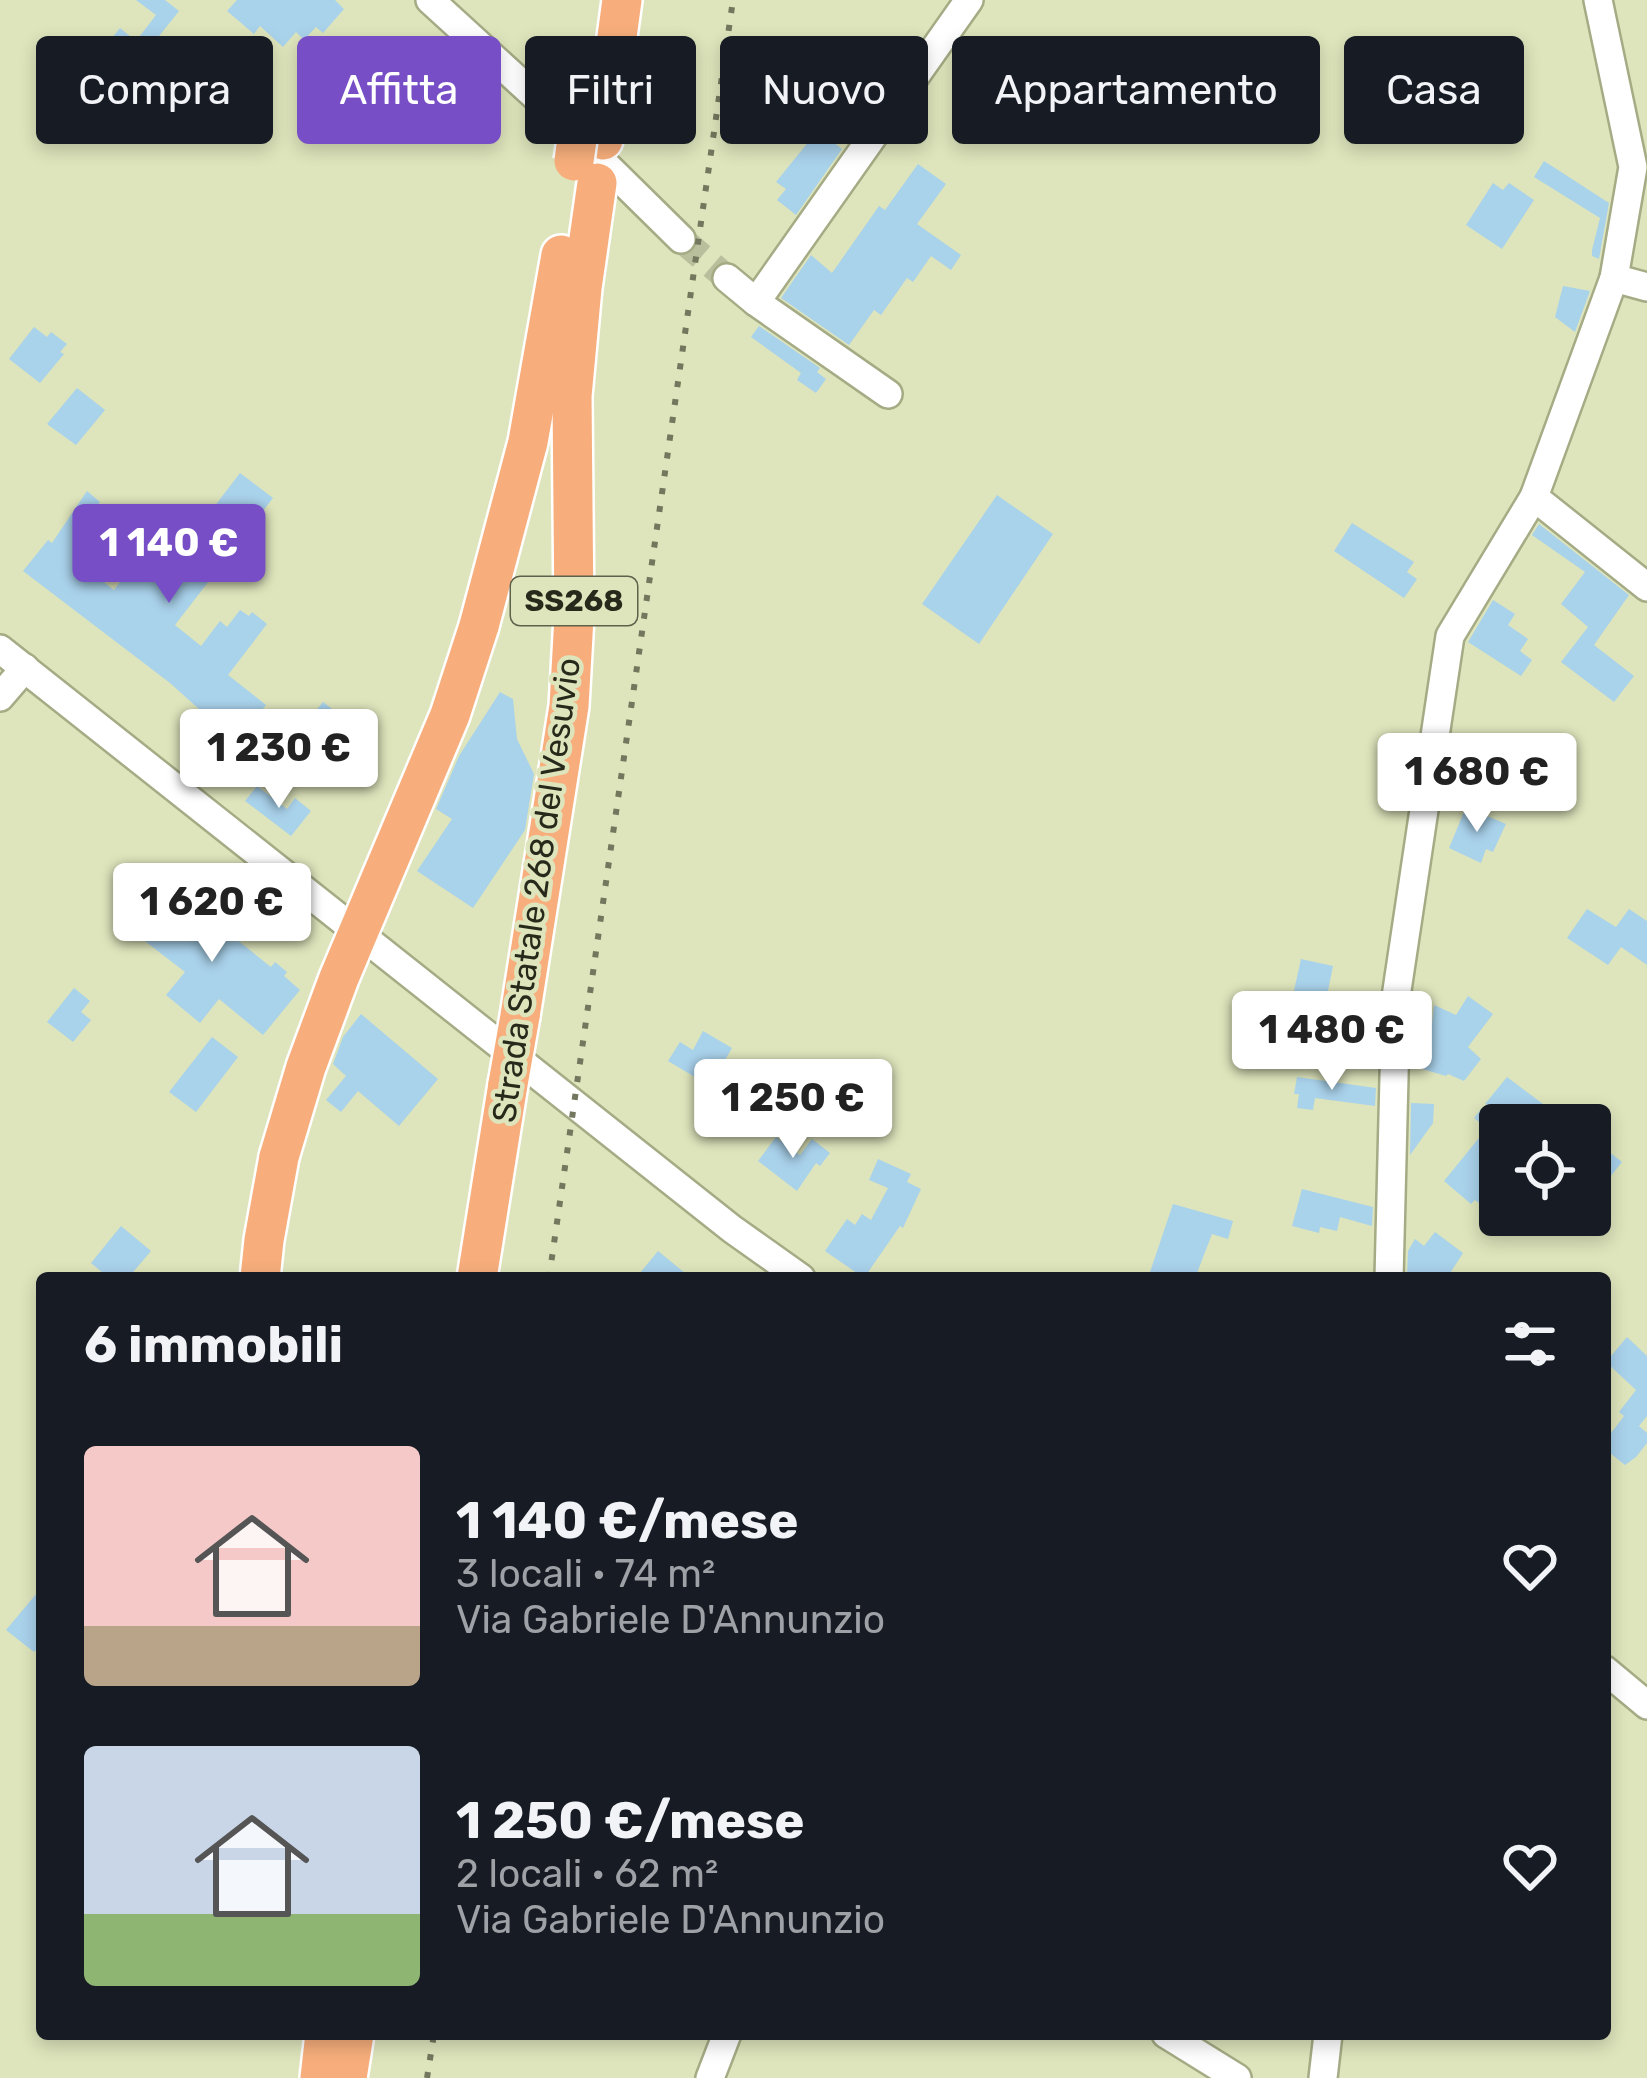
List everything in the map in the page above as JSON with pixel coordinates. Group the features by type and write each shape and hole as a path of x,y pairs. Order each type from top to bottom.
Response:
{"highway":[{"name":"Strada Statale 268 del Vesuvio","path":"478,1272 569,706 574,617 572,396 582,288 595,0"},
{"name":"Strada Statale 268 del Vesuvio","path":"261,1272 279,1157 306,1067 450,715 479,626 528,442 622,0"},
{"path":"320,2078 324,2040"},
{"path":"347,2078 353,2040"}],"street":[{"path":"430,0 681,239"},
{"path":"756,302 969,0"},
{"path":"1389,1272 1396,997 1450,636 1534,497 1614,278 1633,167 1598,0"},
{"path":"727,278 888,394"},
{"path":"1614,278 1647,286"},
{"path":"1534,497 1647,586"},
{"path":"0,649 713,1215 793,1272"},
{"path":"0,697 25,668"},
{"path":"1611,1675 1647,1706"},
{"path":"710,2078 725,2040"},
{"path":"1176,2040 1238,2078"},
{"path":"1323,2078 1327,2040"}],"building":[{"path":"136,0 165,0 179,11 159,36 140,36 156,15"},
{"path":"237,0 335,0 344,9 323,33 316,27 308,36 296,32 283,47 260,26 254,34 227,11"},
{"path":"807,144 836,144 842,149 796,215 777,200 786,189 776,182"},
{"path":"1544,161 1609,203 1599,259 1592,256 1592,250 1600,218 1534,177"},
{"path":"918,164 946,184 917,224 961,255 951,270 931,256 913,282 907,278 881,315 874,310 849,345 781,298 811,255 832,273 879,206 885,210"},
{"path":"1493,183 1503,190 1509,183 1534,200 1502,249 1466,225"},
{"path":"1563,286 1590,291 1575,332 1555,317"},
{"path":"759,326 820,368 817,372 826,379 816,393 797,380 801,373 751,337"},
{"path":"34,327 67,344 40,383 9,359"},
{"path":"77,388 105,410 76,445 47,424"},
{"path":"240,473 273,498 175,625 201,646 220,621 227,627 240,610 249,616 252,612 267,624 228,675 266,705 235,745 170,683 23,571 48,540 52,543 87,491 100,502 81,528 91,536 73,558 114,590 135,562 158,580"},
{"path":"997,495 1053,534 979,644 922,604"},
{"path":"1352,523 1414,562 1407,572 1417,579 1404,598 1334,551"},
{"path":"1539,524 1629,595 1594,645 1634,676 1614,702 1561,662 1588,627 1561,604 1585,572 1532,535"},
{"path":"1493,600 1515,614 1508,625 1528,639 1520,651 1532,660 1521,676 1468,642"},
{"path":"500,692 513,699 517,739 534,774 525,830 473,908 417,871 452,819 436,809 459,756"},
{"path":"323,702 356,727 360,722 373,732 332,783 318,773 332,753 301,729"},
{"path":"257,786 287,809 295,798 311,811 291,836 245,801"},
{"path":"1466,807 1506,824 1493,852 1486,849 1481,863 1449,848"},
{"path":"155,885 216,933 221,927 271,967 275,962 300,990 263,1035 219,999 200,1023 166,995 185,972 124,925"},
{"path":"1587,909 1616,927 1629,909 1647,921 1647,965 1621,947 1608,965 1567,938"},
{"path":"1301,959 1333,966 1322,1020 1289,1013"},
{"path":"74,988 90,1001 81,1012 91,1020 73,1042 47,1022"},
{"path":"1468,996 1493,1014 1468,1047 1481,1059 1464,1081 1412,1066 1413,1019 1432,1024 1434,1005 1456,1015"},
{"path":"361,1014 438,1079 399,1126 358,1091 341,1112 326,1100 346,1076 333,1064 343,1037"},
{"path":"703,1031 732,1048 710,1086 668,1061 680,1042 693,1050"},
{"path":"212,1037 238,1057 196,1112 169,1092"},
{"path":"1297,1077 1376,1088 1375,1106 1315,1098 1313,1110 1297,1108"},
{"path":"1507,1077 1543,1104 1485,1104"},
{"path":"1411,1103 1434,1104 1433,1123 1410,1155"},
{"path":"776,1137 800,1155 812,1139 830,1153 820,1166 816,1163 797,1191 758,1161"},
{"path":"1479,1138 1479,1203 1471,1204 1444,1181"},
{"path":"1611,1153 1622,1162 1611,1176"},
{"path":"878,1159 911,1174 907,1182 921,1189 903,1228 868,1272 855,1272 825,1251 847,1219 855,1225 862,1214 871,1220 888,1188 869,1180"},
{"path":"1302,1189 1373,1207 1372,1226 1340,1217 1337,1231 1320,1227 1319,1233 1292,1226"},
{"path":"1173,1204 1233,1221 1228,1239 1212,1234 1197,1272 1150,1272"},
{"path":"121,1226 151,1251 133,1272 102,1272 91,1263"},
{"path":"1435,1232 1463,1253 1451,1272 1407,1272 1408,1251 1415,1239 1424,1246"},
{"path":"658,1251 684,1272 641,1272"},
{"path":"1627,1337 1647,1356 1647,1416 1639,1426 1647,1433 1647,1443 1625,1465 1611,1454 1611,1433 1624,1416 1619,1412 1636,1390 1611,1367 1611,1356"},
{"path":"36,1594 36,1650 6,1630"}],"tunnel":[{"path":"681,239 727,278"}],"railway":[{"path":"550,1272 733,0"},
{"path":"427,2078 433,2040"}]}
